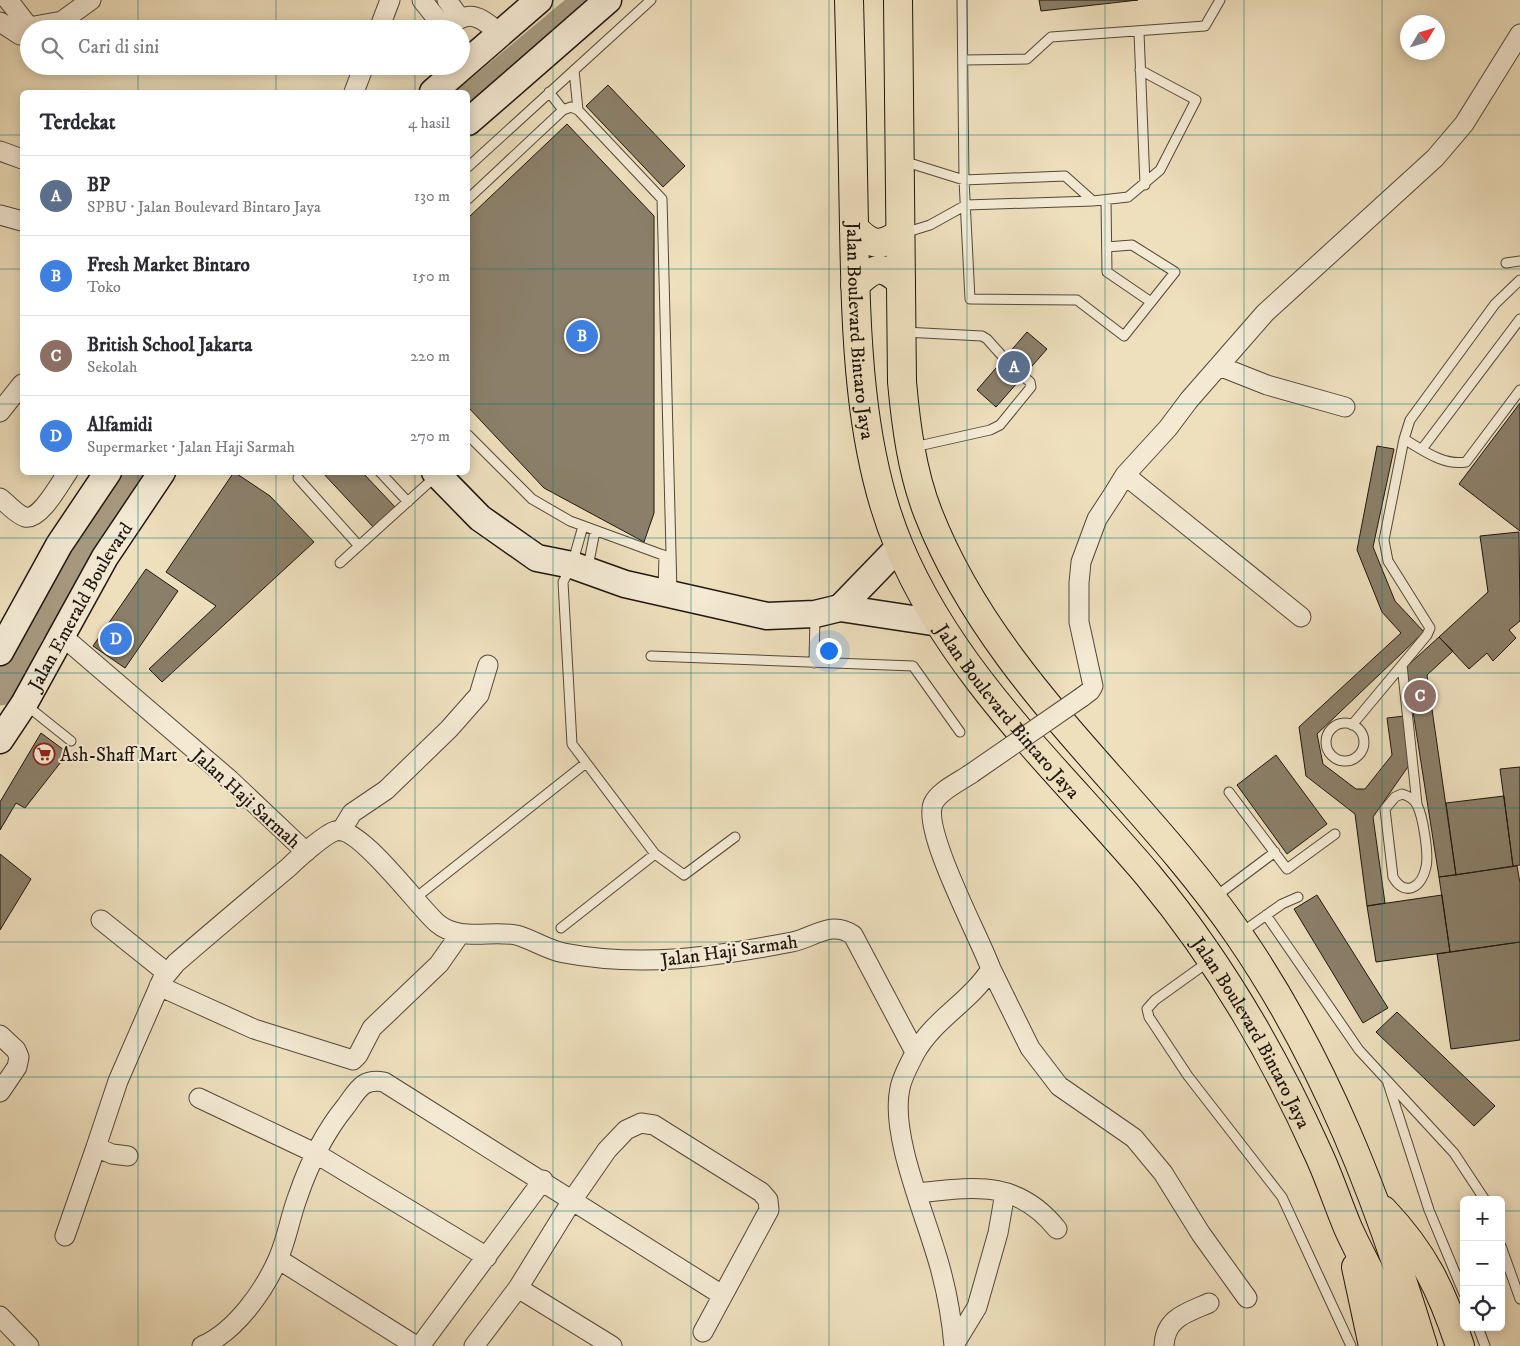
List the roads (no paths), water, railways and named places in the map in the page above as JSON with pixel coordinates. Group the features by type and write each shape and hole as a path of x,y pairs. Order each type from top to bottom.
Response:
{"main road":[{"path":"461,90 500,34 539,0"},
{"path":"466,90 608,0"},
{"name":"Jalan Boulevard Bintaro Jaya","path":"850,0 855,285 869,442 885,509 899,547 924,598 939,623 1008,718 1148,876 1185,922 1246,1013 1317,1151 1349,1230 1423,1346"},
{"name":"Jalan Boulevard Bintaro Jaya","path":"898,0 902,382 911,448 928,512 945,552 990,632 1035,692 1146,818 1212,899 1238,934 1291,1022 1330,1093 1354,1146 1375,1202 1399,1308 1396,1346"},
{"path":"854,228 865,239 875,244 887,243 900,234"},
{"path":"855,285 867,274 878,269 890,272 901,282"},
{"path":"0,652 59,545 106,475"},
{"name":"Jalan Emerald Boulevard","path":"0,740 24,704 105,556 160,475"},
{"path":"437,475 480,518 537,558 580,568 624,584 767,616 815,614 840,608 939,623"},
{"path":"840,608 899,547"},
{"path":"1375,1202 1404,1232 1427,1264 1448,1310 1460,1346"},
{"path":"1349,1230 1372,1346"}],"street":[{"path":"8,0 24,20"},
{"path":"63,20 91,0"},
{"path":"382,20 390,0"},
{"path":"422,0 444,20"},
{"path":"447,0 449,20"},
{"path":"458,20 466,15 477,18 500,34"},
{"path":"0,22 20,35"},
{"path":"1247,1298 1201,1234 1163,1173 1134,1138 1059,1086 1030,1048 991,970 940,853 932,812 933,803 942,794 1090,691 1092,686 1079,622 1078,603 1081,562 1097,519 1125,475 1168,428 1189,400 1265,313 1435,158 1464,124 1520,34"},
{"path":"355,90 361,75"},
{"path":"0,151 20,158"},
{"path":"0,215 20,220"},
{"path":"1219,366 1267,385 1345,407"},
{"path":"0,412 20,387"},
{"path":"0,498 25,517 32,517 40,512 66,475"},
{"path":"1125,475 1301,617"},
{"name":"Jalan Haji Sarmah","path":"61,635 230,780 306,852 334,831 341,831 375,854 438,924 460,934 516,935 562,953 641,962 705,957 792,942 830,928 843,928 853,935 915,1052"},
{"path":"341,831 345,821 352,812 393,784 449,729 479,695 488,665"},
{"path":"65,1236 118,1081 163,980 176,963 306,852"},
{"path":"101,920 163,980 254,1029 353,1060 358,1055 372,1028 439,964 460,934"},
{"path":"954,1346 943,1276 905,1153 898,1109 900,1087 915,1052 938,1022 974,993 991,970"},
{"path":"0,1035 16,1050 19,1057 17,1066 0,1092"},
{"path":"214,1344 246,1312 278,1259 298,1197 315,1153 341,1112 363,1084 373,1080 384,1082 573,1199 722,1295"},
{"path":"199,1098 315,1153 487,1257"},
{"path":"474,1346 518,1288 573,1199 607,1150 626,1130 641,1123 654,1125 761,1192 768,1200 769,1210 703,1332"},
{"path":"96,1148 112,1154 128,1156"},
{"path":"278,1259 418,1346 487,1257 542,1180"},
{"path":"917,1192 985,1187 1034,1204 1057,1229"},
{"path":"954,1346 977,1307 998,1233 1006,1193"},
{"path":"518,1288 612,1346"},
{"path":"1164,1346 1166,1332 1171,1322 1208,1303"},
{"path":"0,1316 29,1346"}],"lane":[{"path":"470,165 651,0"},
{"path":"952,0 962,3 964,180 970,299 1077,300 1124,336 1175,272 1132,245 1107,247"},
{"path":"963,60 1027,59 1051,37 1205,26 1220,0"},
{"path":"1139,32 1145,185"},
{"path":"574,70 578,110"},
{"path":"900,234 930,225 966,205 1093,201 1128,197 1145,185 1160,170 1196,100 1140,70"},
{"path":"549,92 563,110"},
{"path":"470,197 563,110 571,107 578,110 663,203 667,594"},
{"path":"900,160 964,180 1064,176 1093,201"},
{"path":"1106,200 1107,272 1151,302"},
{"path":"1506,263 1520,261"},
{"path":"1352,725 1427,635 1430,628 1388,561 1384,540 1404,439 1410,420 1495,304 1520,280"},
{"path":"1422,449 1520,319"},
{"path":"902,332 982,336 987,338 1004,358"},
{"path":"911,448 990,430 1000,425 1030,387 1030,382 1023,376"},
{"path":"1404,439 1438,459 1457,464 1466,462 1520,390"},
{"path":"470,437 532,499 570,521 668,557"},
{"path":"383,475 408,502"},
{"path":"340,563 435,475"},
{"path":"298,478 359,546"},
{"path":"580,568 583,526"},
{"path":"595,531 580,568 563,582 572,744 655,854 684,875 735,837"},
{"path":"814,662 815,614"},
{"path":"652,656 913,666 960,732"},
{"path":"1402,665 1418,806 1427,865 1423,878 1415,887 1406,889 1397,884 1393,877 1385,810 1395,797 1402,794 1410,796 1418,806"},
{"path":"24,704 71,742"},
{"path":"1340,724 1352,725 1362,735 1362,749 1352,759 1345,761 1334,757 1327,748 1326,743 1329,731 1340,724"},
{"path":"423,892 586,763"},
{"path":"1229,792 1287,869 1335,834"},
{"path":"1212,899 1275,852"},
{"path":"561,928 655,854"},
{"path":"1238,934 1298,897"},
{"path":"1266,915 1359,1050 1454,1154 1472,1177 1483,1196"},
{"path":"1210,960 1155,1000 1147,1009 1149,1018 1188,1076 1282,1197 1351,1346"},
{"path":"1387,1081 1429,1210 1461,1286"},
{"path":"1505,1257 1520,1300"},
{"path":"1480,1331 1486,1346"}],"waterway":[{"path":"470,99 589,0"},
{"path":"0,690 29,632 139,475"}],"place":[{"name":"Fresh Market Bintaro","path":"582,336"},
{"name":"BP","path":"1014,367"},
{"name":"Alfamidi","path":"116,639"},
{"name":"British School Jakarta","path":"1420,696"},
{"name":"Ash-Shaff Mart","path":"44,754"}]}
